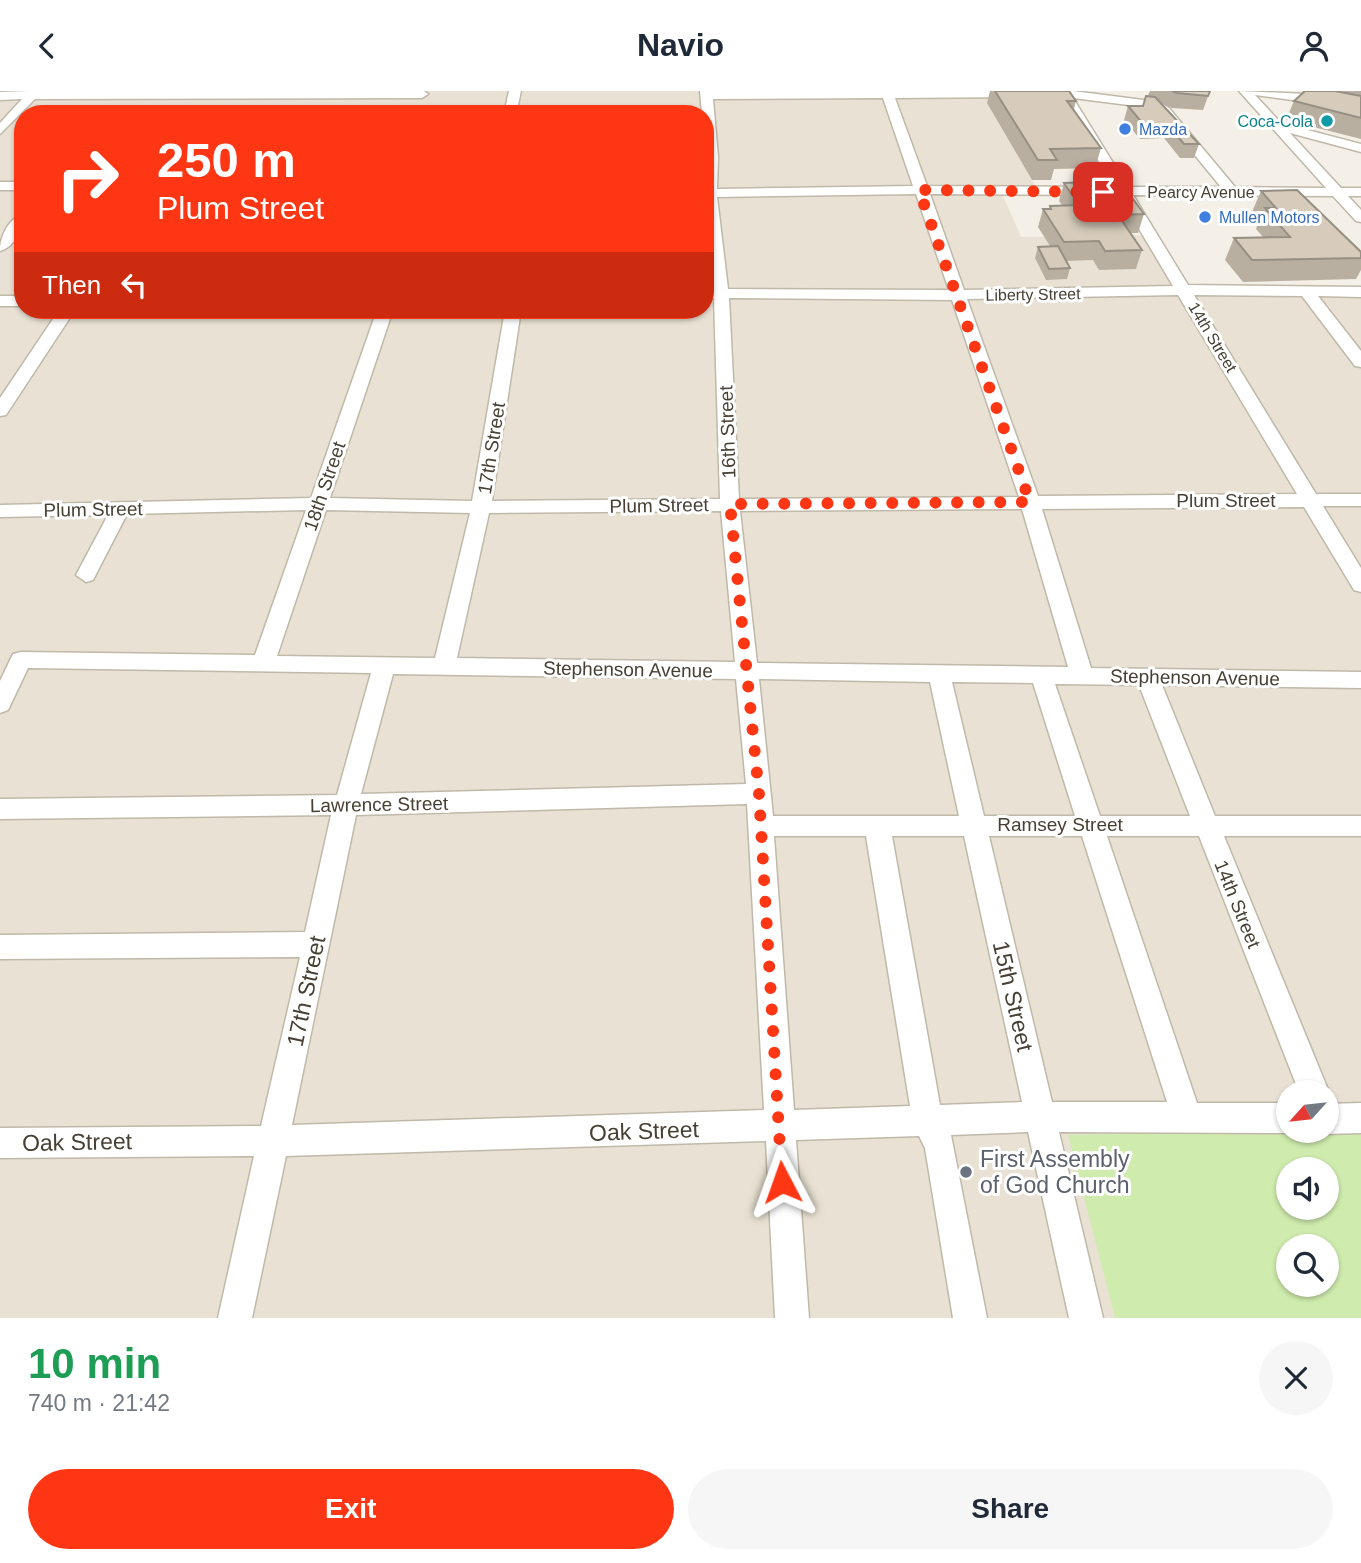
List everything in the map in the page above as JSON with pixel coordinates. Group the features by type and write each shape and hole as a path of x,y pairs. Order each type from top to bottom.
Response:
{"street":[{"path":"1247,91 1307,98 1361,111"},
{"path":"1247,91 1361,218"},
{"path":"707,93 1063,92 1155,105 1165,111 1231,192"},
{"name":"14th Street","path":"1063,92 1361,585"},
{"path":"887,93 1030,502 1082,676"},
{"path":"0,96 421,96"},
{"path":"0,130 14,115"},
{"path":"1277,126 1361,148"},
{"name":"Pearcy Avenue","path":"714,194 919,190 1361,192"},
{"path":"0,247 14,229"},
{"name":"Liberty Street","path":"714,292 959,295 1184,290 1361,292"},
{"path":"1307,292 1361,362"},
{"name":"16th Street","path":"714,304 730,504 759,794 792,1318"},
{"path":"0,411 61,319"},
{"name":"18th Street","path":"263,664 382,319"},
{"name":"17th Street","path":"444,666 481,506 512,319"},
{"name":"Plum Street","path":"0,511 317,504 481,506 1361,500"},
{"path":"86,575 121,508"},
{"name":"Stephenson Avenue","path":"0,704 21,660 1361,680"},
{"name":"17th Street","path":"235,1318 346,805 384,666"},
{"name":"15th Street","path":"939,674 1086,1318"},
{"path":"1041,675 1187,1117"},
{"name":"14th Street","path":"1147,677 1309,1080"},
{"name":"Lawrence Street","path":"0,809 346,805 759,794"},
{"name":"Ramsey Street","path":"760,825 1361,826"},
{"path":"877,825 928,1122 940,1145 970,1318"},
{"path":"0,947 316,944"},
{"name":"Oak Street","path":"0,1143 274,1141 1040,1117 1276,1118"},
{"path":"1339,1119 1361,1118"}],"shaded area":[{"path":"0,91 984,91 1038,191 1001,191 1021,237 1151,235 1184,290 1361,292 1361,1318 0,1318"}],"green space":[{"path":"1339,1129 1361,1129 1361,1318 1115,1318 1068,1135 1276,1131 1276,1143 1339,1143"}],"building":[{"path":"995,91 1069,91 1076,101 1067,101 1101,148 1050,149 1057,160 1038,160"},
{"path":"1172,91 1210,91 1208,96"},
{"path":"1305,91 1335,91 1361,96 1361,118 1294,101"},
{"path":"1146,96 1155,97 1199,144 1184,144 1168,125 1144,125 1128,106 1143,106"},
{"path":"1120,181 1144,214 1118,215 1142,250 1105,251 1099,241 1064,242 1043,209 1051,209 1050,206 1079,205 1064,183"},
{"path":"1297,190 1361,252 1361,258 1252,260 1234,238 1290,237 1265,208 1276,208 1261,191"},
{"path":"1058,246 1070,268 1049,269 1038,247"}],"place":[{"name":"Coca-Cola","path":"1327,121"},
{"name":"Mazda","path":"1125,129"},
{"name":"Mullen Motors","path":"1205,217"},
{"name":"First Assembly of God Church","path":"966,1172"}],"route":[{"path":"782,1182 759,794 730,504 1030,502 959,295 919,190 1103,192"}]}
